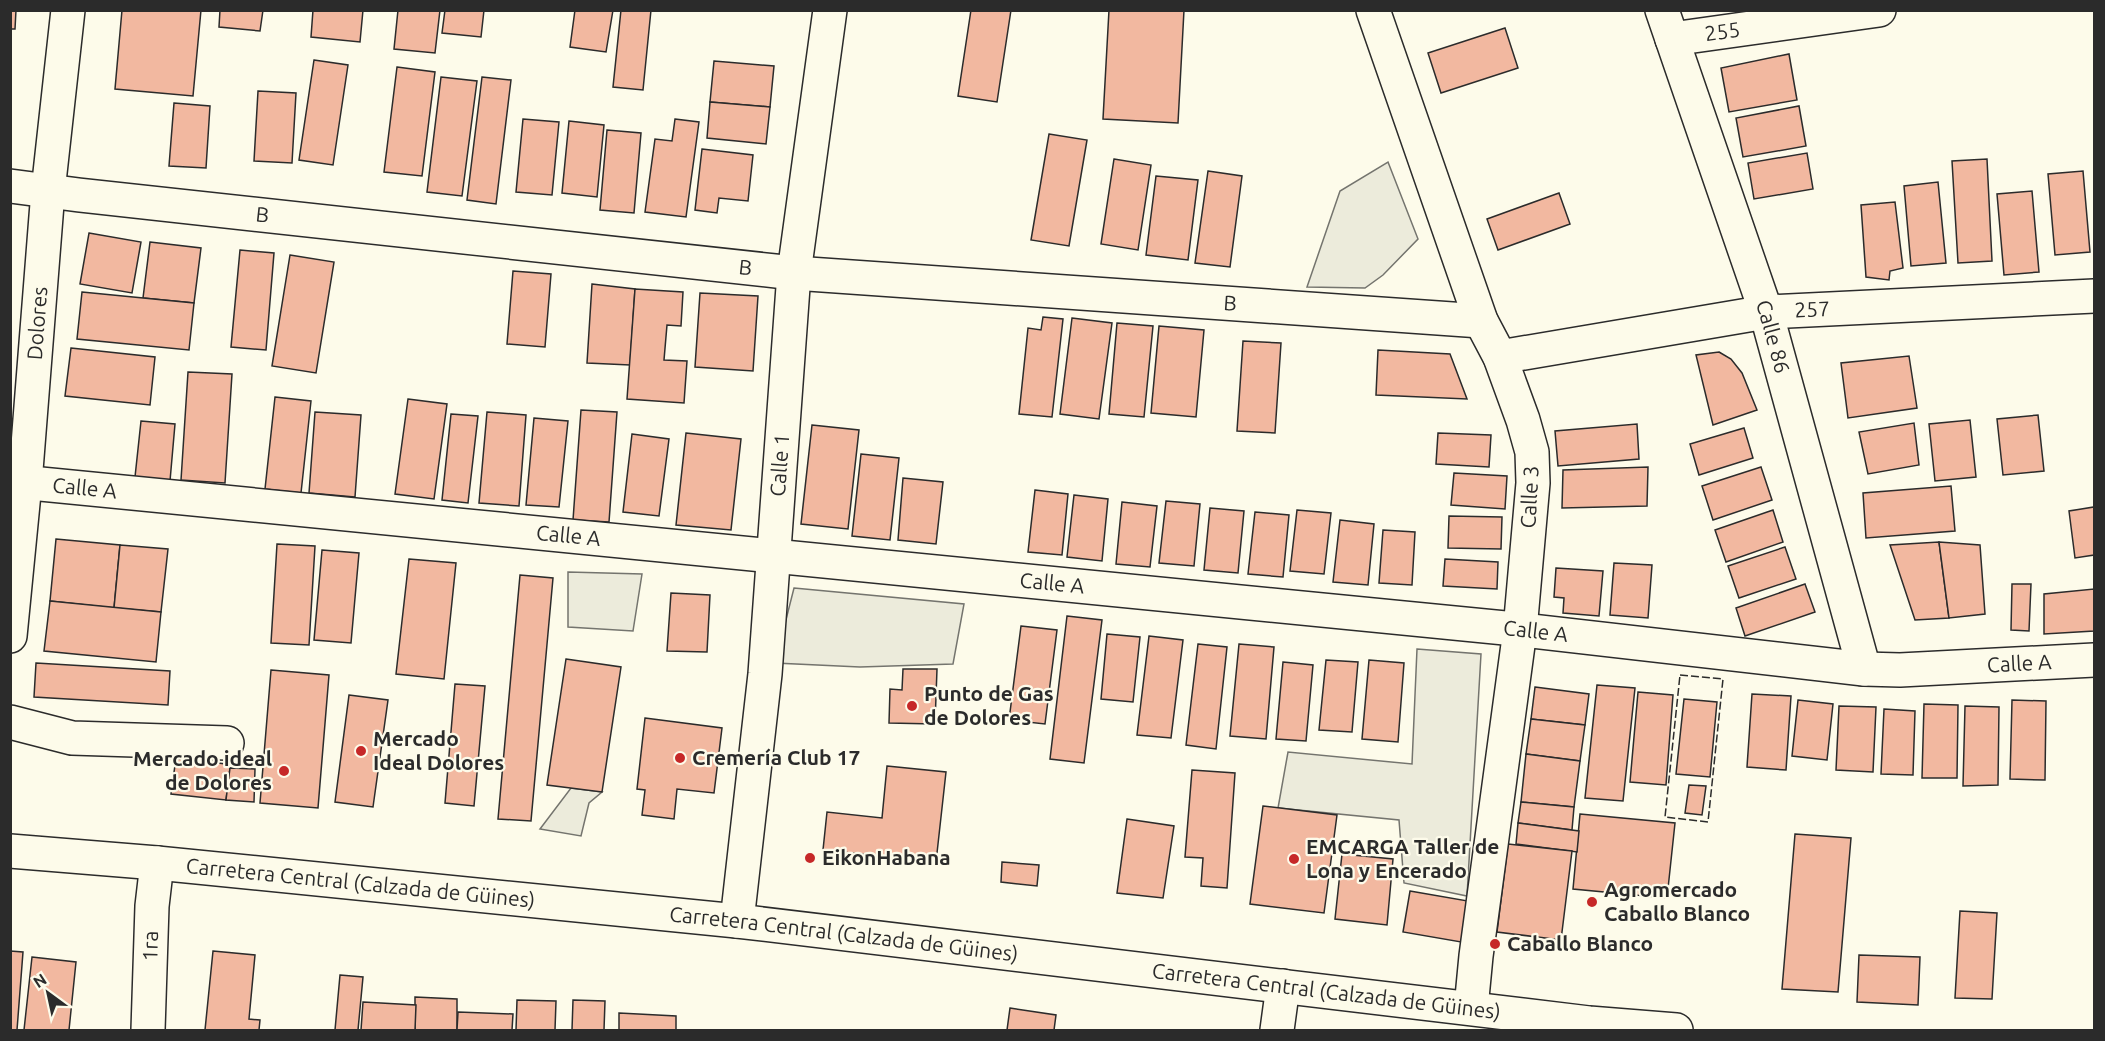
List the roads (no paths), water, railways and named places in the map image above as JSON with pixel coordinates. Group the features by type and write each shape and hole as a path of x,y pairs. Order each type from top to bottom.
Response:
{"street":[{"name":"Dolores","path":"10,636 18,482 68,10"},
{"name":"Calle 1","path":"737,921 765,674 794,273 830,10"},
{"name":"Calle 3","path":"1373,10 1480,321 1500,357 1533,452 1533,483 1520,630 1471,1008"},
{"name":"255","path":"1667,25 1879,10"},
{"name":"Calle 86","path":"1667,25 1766,312 1864,669"},
{"name":"B","path":"10,186 794,273 1480,321"},
{"name":"257","path":"1500,357 1766,312 2094,296"},
{"name":"Calle A","path":"18,482 1520,630 1864,669 1900,670 2094,660"},
{"path":"10,722 72,738 227,743"},
{"name":"Carretera Central (Calzada de Güines)","path":"10,850 737,921 1471,1008 1588,1027 1676,1030"},
{"name":"1ra","path":"148,1030 152,906 157,863"},
{"path":"1277,1030 1283,986"}],"place":[{"name":"Punto de Gas de Dolores","path":"912,706"},
{"name":"Mercado Ideal Dolores","path":"361,751"},
{"name":"Cremería Club 17","path":"680,758"},
{"name":"Mercado ideal de Dolores","path":"284,771"},
{"name":"EikonHabana","path":"810,858"},
{"name":"EMCARGA Taller de Lona y Encerado","path":"1294,859"},
{"name":"Agromercado Caballo Blanco","path":"1592,902"},
{"name":"Caballo Blanco","path":"1495,944"}]}
